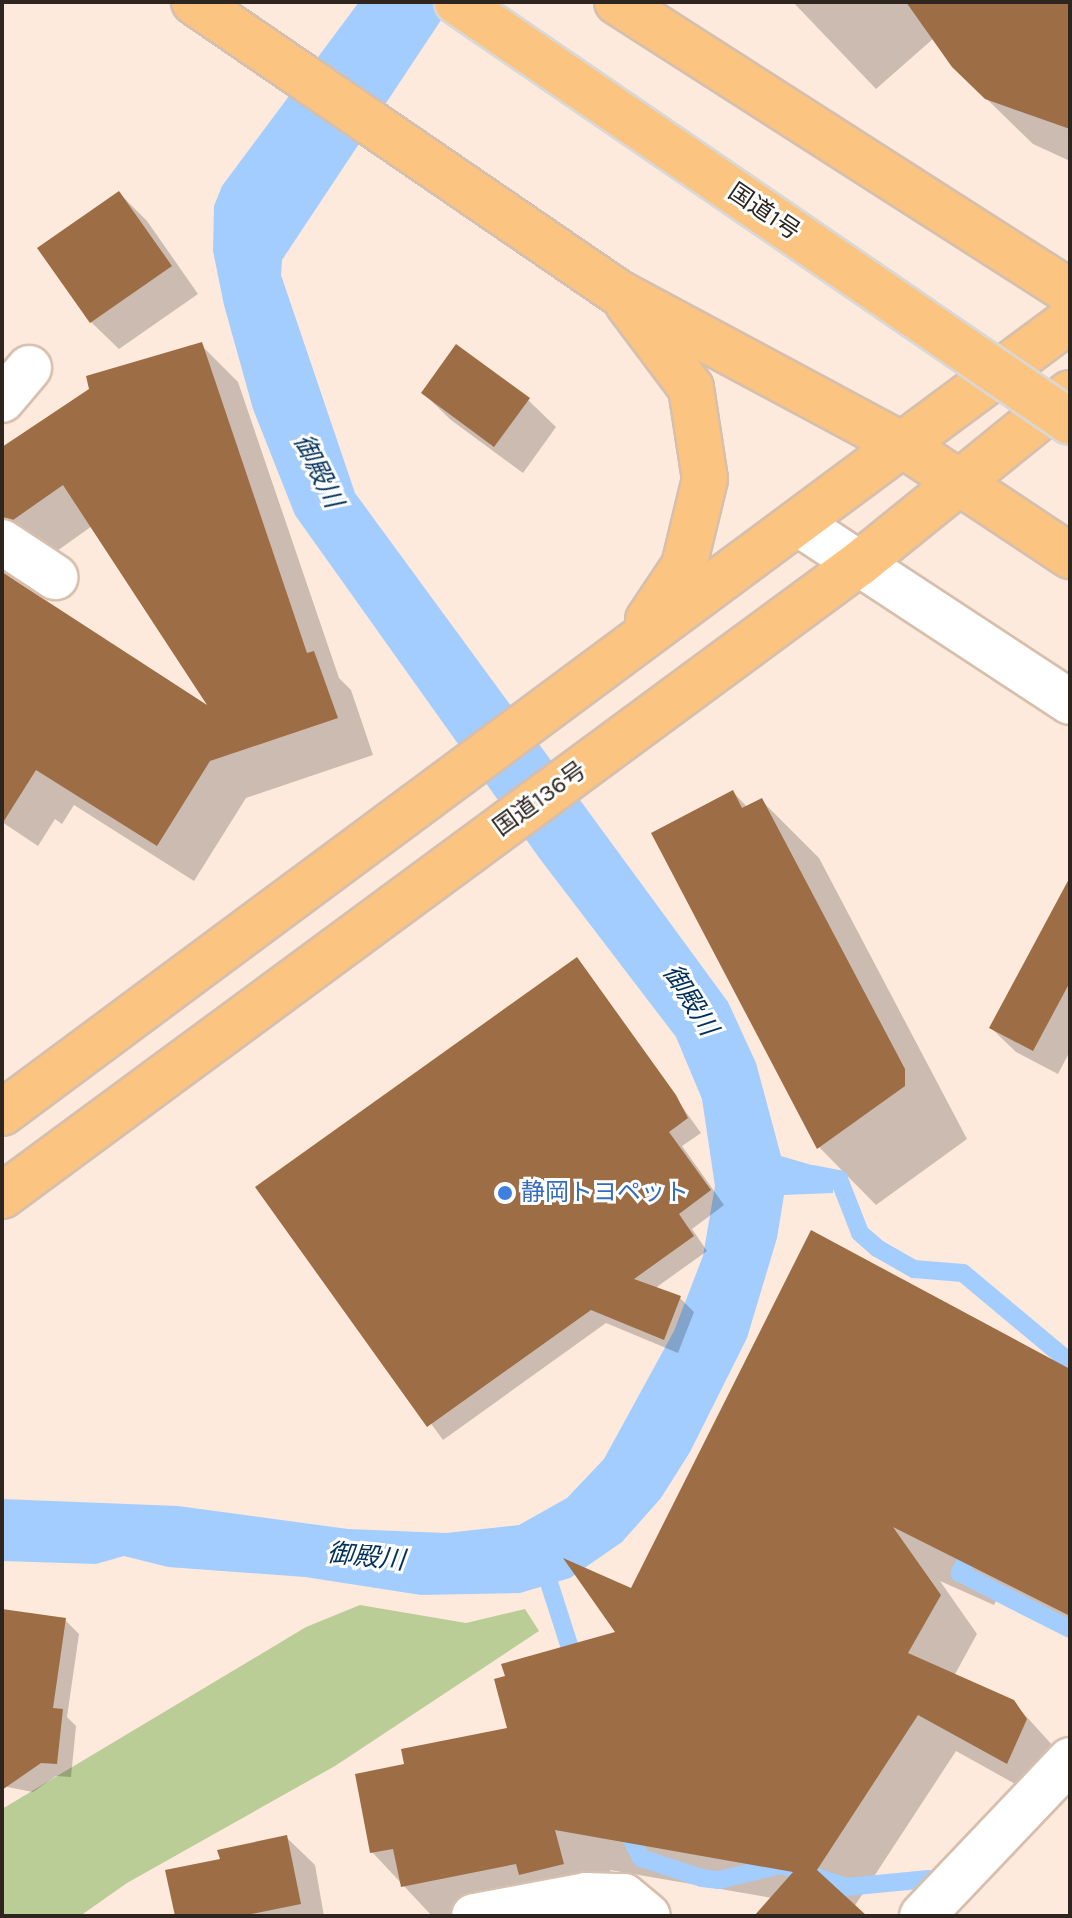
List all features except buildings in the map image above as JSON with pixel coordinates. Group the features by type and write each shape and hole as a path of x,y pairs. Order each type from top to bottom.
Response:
{"highway":[{"path":"194,2 619,293 903,445 1070,556"},
{"name":"国道1号","path":"457,2 1070,422"},
{"path":"617,2 1070,292"},
{"path":"619,293 691,388 705,479 684,566 631,645"},
{"path":"2,1113 1070,320"},
{"name":"国道136号","path":"2,1196 860,563 964,484 1070,393"}],"street":[{"path":"799,524 1070,702"},
{"path":"2,542 55,577"},
{"path":"922,1916 1070,1760"},
{"path":"474,1916 586,1895 624,1896 648,1916"}],"green space":[{"path":"360,1605 466,1623 525,1609 539,1631 335,1766 127,1883 80,1916 2,1916 2,1809 306,1627"}],"water":[{"name":"御殿川","path":"359,2 453,2 282,260 281,275 355,493 728,1002 756,1063 781,1156 835,1172 833,1193 784,1195 777,1238 747,1338 690,1452 661,1498 622,1542 570,1578 520,1593 421,1595 305,1577 168,1567 124,1556 96,1564 2,1561 2,1499 178,1506 348,1529 446,1533 519,1525 567,1498 604,1459 674,1331 703,1256 715,1186 702,1099 676,1037 540,859 295,515 253,409 224,305 213,251 214,206 222,186"}],"waterway":[{"path":"813,1174 839,1179 860,1233 877,1248 914,1269 963,1273 1066,1359 1051,1387"},
{"path":"975,1543 960,1573 1070,1629"},
{"path":"542,1561 576,1666"},
{"path":"622,1821 641,1858 702,1878 719,1880 781,1865 846,1887 929,1879"}],"place":[{"name":"静岡トヨペット","path":"505,1193"}]}
